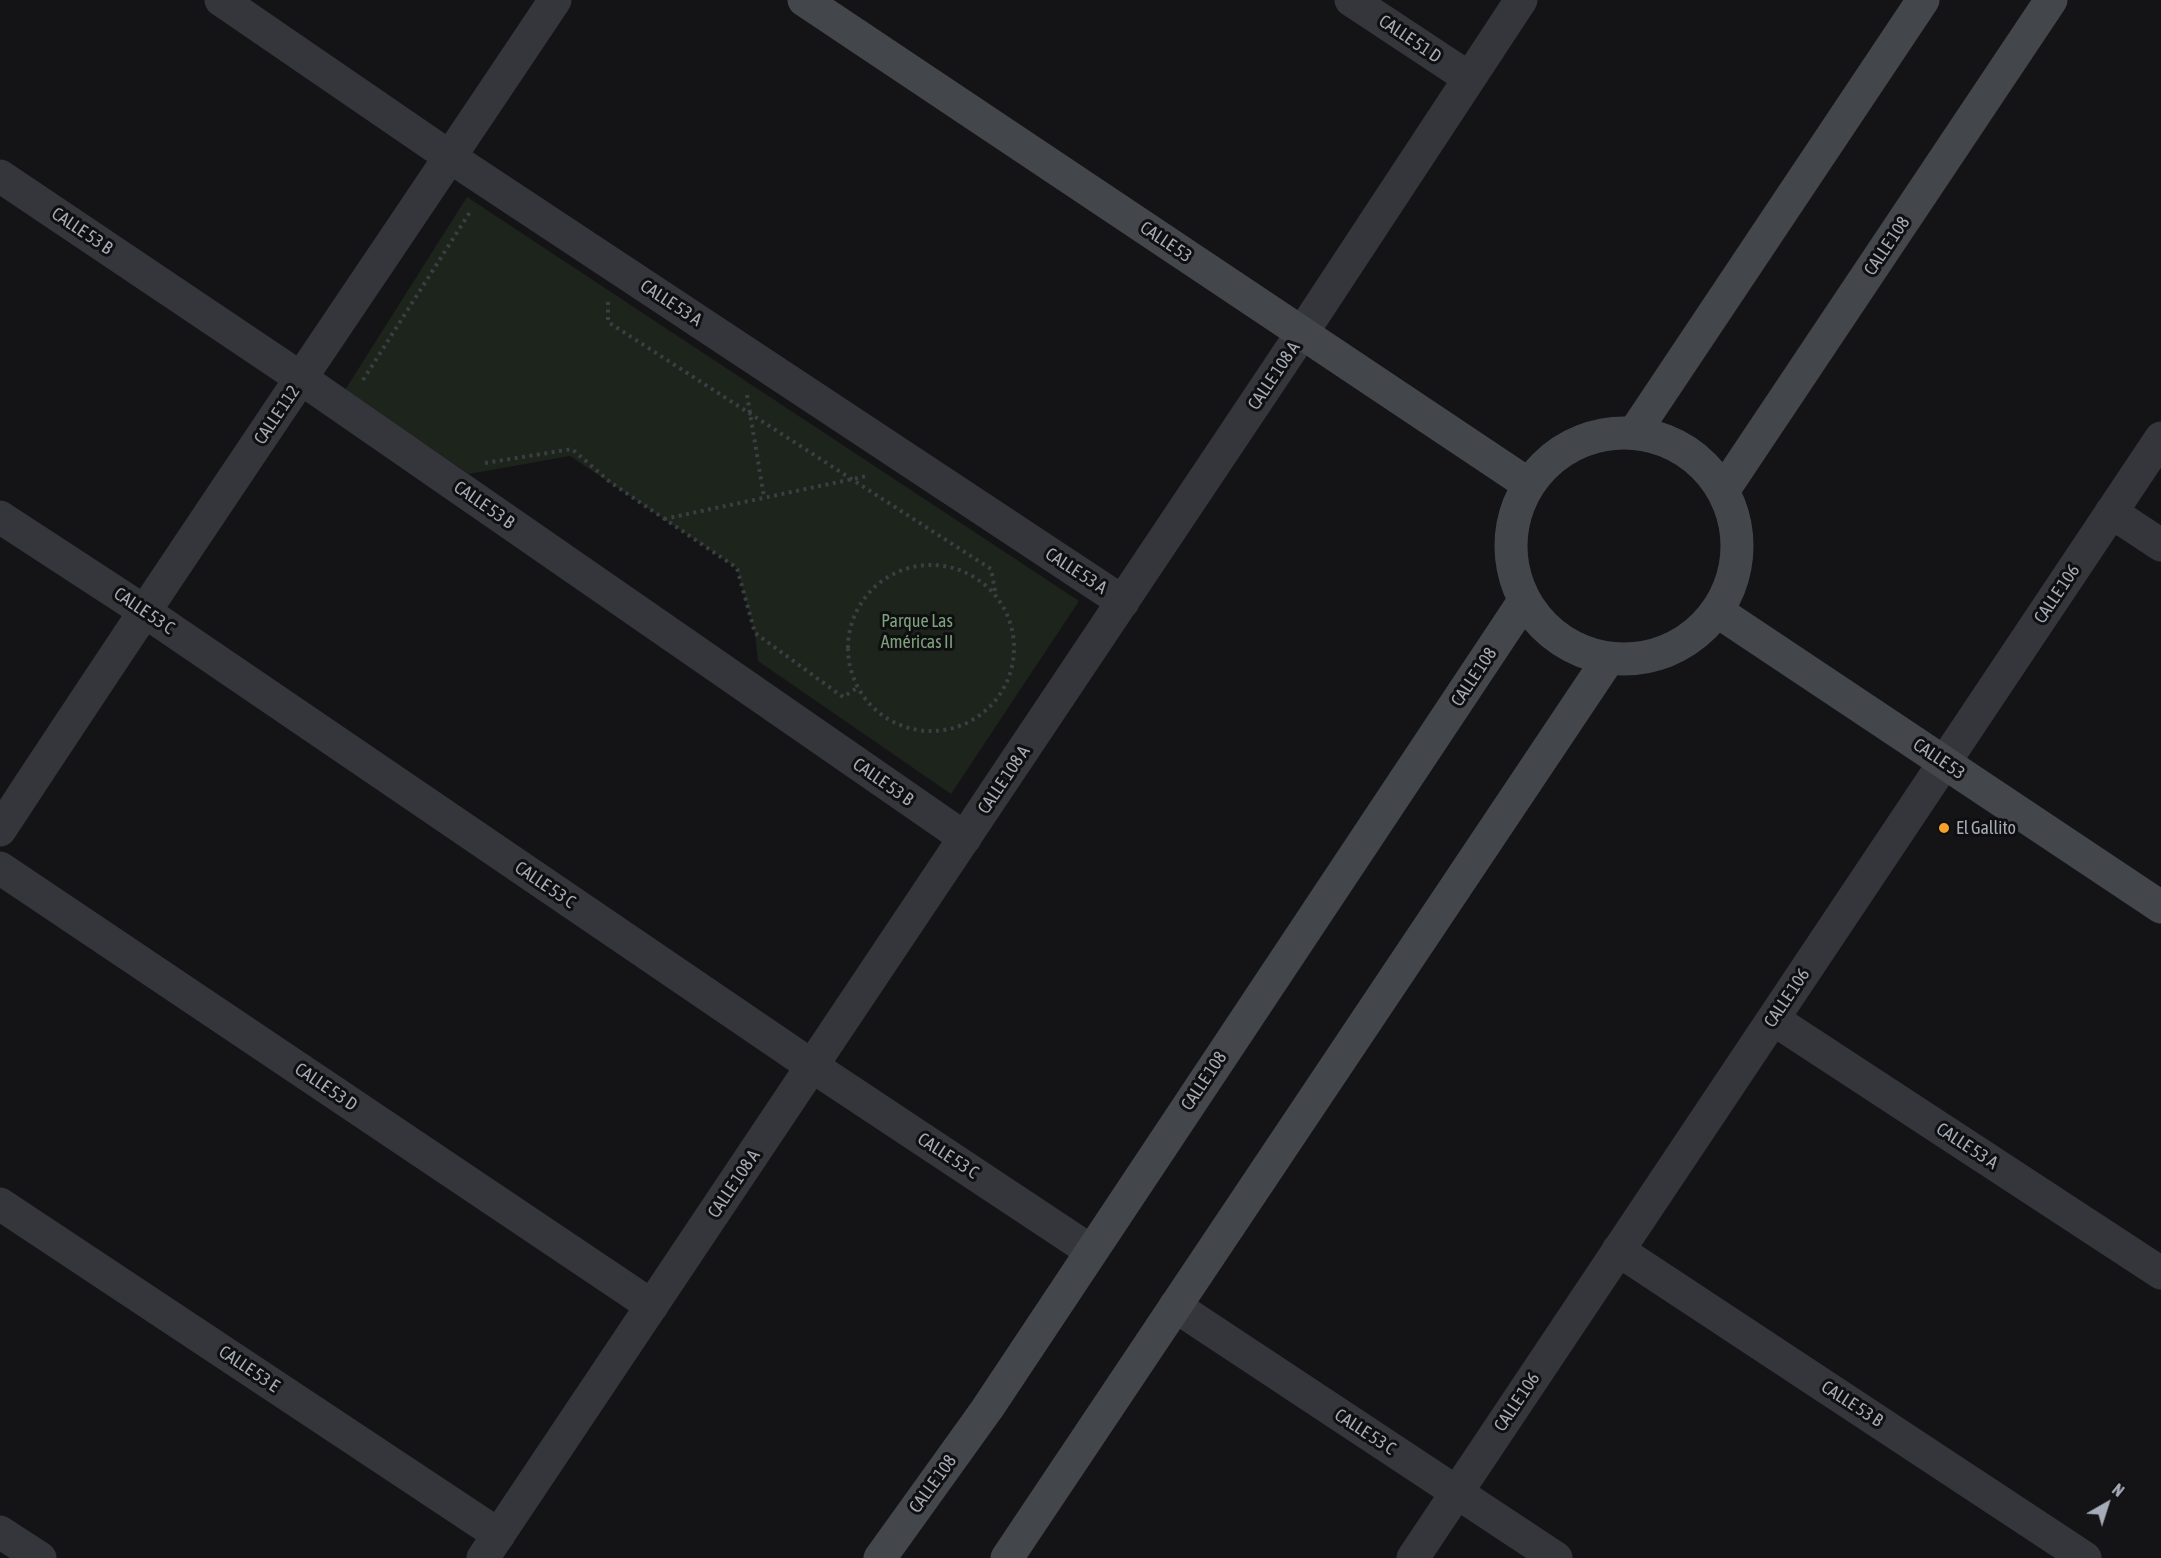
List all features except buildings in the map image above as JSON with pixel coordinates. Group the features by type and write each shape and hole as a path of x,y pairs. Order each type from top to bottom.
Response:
{"main road":[{"name":"CALLE 53","path":"804,0 1528,484"},
{"path":"1634,433 1923,0"},
{"name":"CALLE 108","path":"1723,492 2051,0"},
{"path":"1634,433 1670,442 1701,463 1723,492 1735,521 1738,553 1732,584 1717,611 1688,640 1650,657 1609,658 1583,652 1560,639 1540,622 1524,601 1511,562 1512,521 1528,484 1547,461 1573,443 1603,434 1634,433"},
{"name":"CALLE 108","path":"880,1558 987,1409 1524,601"},
{"name":"CALLE 53","path":"1717,611 2161,907"},
{"path":"1007,1558 1609,658"}],"street":[{"name":"CALLE 53 A","path":"221,0 450,157 1123,602"},
{"name":"CALLE 112","path":"0,830 144,610 302,379 555,0"},
{"name":"CALLE 51 D","path":"1352,0 1469,78"},
{"name":"CALLE 108 A","path":"491,1546 1123,602 1521,0"},
{"name":"CALLE 53 B","path":"0,176 302,379 964,838"},
{"name":"CALLE 106","path":"1413,1558 2161,438"},
{"path":"2111,512 2161,545"},
{"name":"CALLE 53 C","path":"0,517 144,610 812,1066 1091,1251"},
{"name":"CALLE 53 D","path":"0,868 652,1306"},
{"name":"CALLE 53 A","path":"1773,1019 2161,1273"},
{"name":"CALLE 53 E","path":"0,1204 491,1546"},
{"name":"CALLE 53 B","path":"1618,1250 2085,1558"},
{"name":"CALLE 53 C","path":"1175,1306 1556,1558"},
{"path":"0,1532 40,1558"}],"path":[{"path":"357,390 475,203"},
{"path":"608,322 991,569 996,596 1010,621 1015,648 1010,675 997,700 976,719 951,730 923,731 897,725 874,709 857,688 848,662 848,634 857,608 873,586 897,571 923,565 950,567 976,578 996,596"},
{"path":"740,349 764,498"},
{"path":"478,464 572,449 610,482 737,568 755,633 843,697 857,688"},
{"path":"664,519 915,464"}],"green space":[{"name":"Parque Las Américas II","path":"467,197 1079,601 951,794 758,661 755,633 737,568 570,456 469,474 345,390"}],"place":[{"name":"El Gallito","path":"1944,828"}]}
